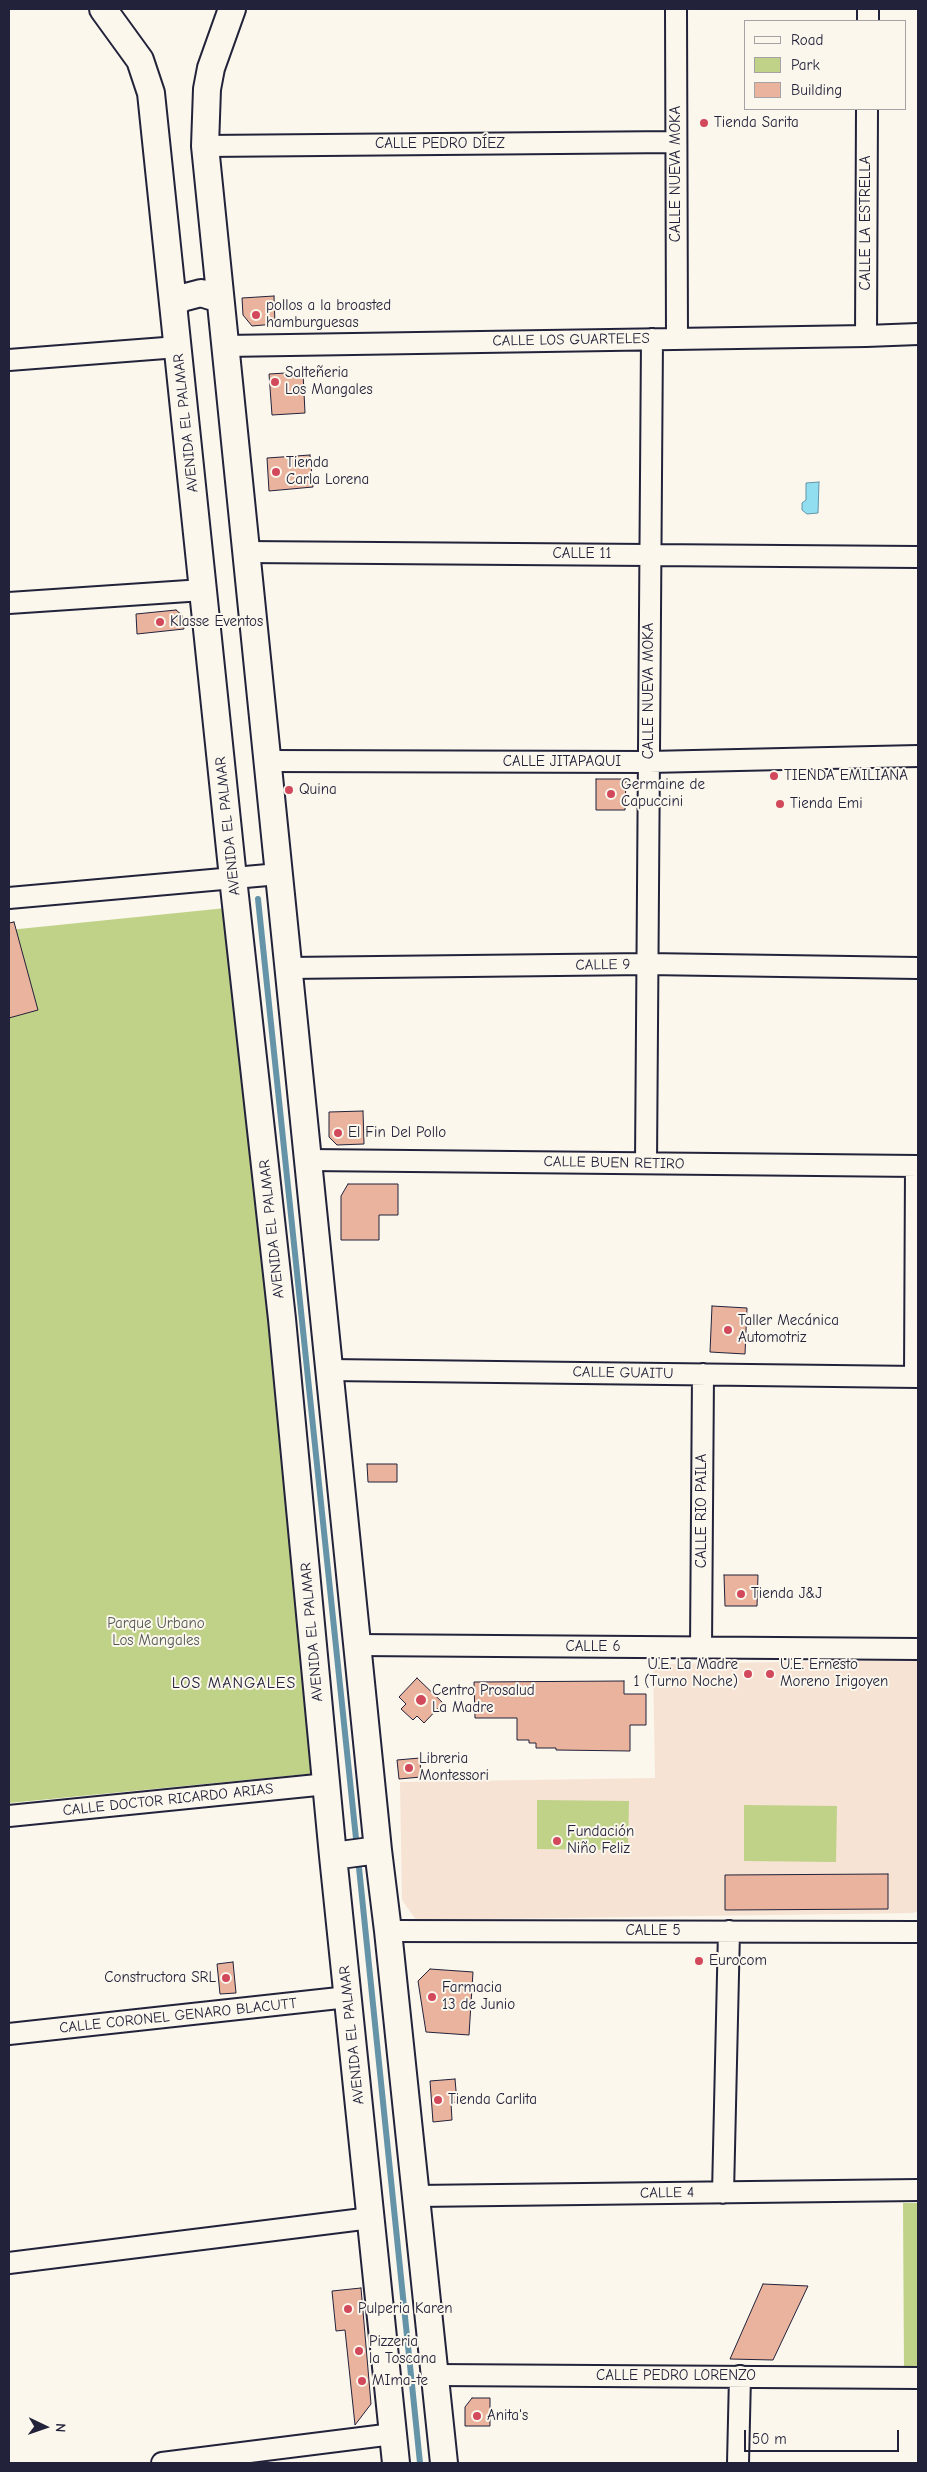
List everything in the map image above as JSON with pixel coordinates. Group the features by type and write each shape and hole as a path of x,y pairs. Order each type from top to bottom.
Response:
{"street":[{"name":"AVENIDA EL PALMAR","path":"103,9 140,60 152,93 233,878 303,1317 329,1370 357,1645 356,1853 348,1997 396,2463"},
{"name":"AVENIDA EL PALMAR","path":"232,9 211,68 207,89 205,146 278,874 309,1160 303,1317 327,1784 388,1931 444,2463"},
{"name":"CALLE NUEVA MOKA","path":"676,9 677,339"},
{"name":"CALLE LA ESTRELLA","path":"866,336 867,110"},
{"name":"CALLE PEDRO DÍEZ","path":"205,146 676,142"},
{"path":"175,304 192,294 201,293 220,299"},
{"name":"CALLE LOS GUARTELES","path":"225,346 918,334"},
{"name":"CALLE NUEVA MOKA","path":"646,1164 652,339"},
{"path":"9,360 178,347"},
{"name":"CALLE 11","path":"245,552 918,556"},
{"path":"9,602 203,590"},
{"name":"CALLE JITAPAQUI","path":"267,761 649,762 918,756"},
{"path":"9,898 278,874"},
{"name":"CALLE 9","path":"288,968 647,964 918,968"},
{"name":"CALLE BUEN RETIRO","path":"309,1160 917,1166"},
{"path":"917,1166 917,1377"},
{"name":"CALLE GUAITU","path":"329,1370 917,1377"},
{"name":"CALLE RIO PAILA","path":"701,1647 703,1374"},
{"name":"CALLE 6","path":"357,1645 918,1649"},
{"name":"CALLE DOCTOR RICARDO ARIAS","path":"9,1816 327,1784"},
{"name":"CALLE 5","path":"388,1931 918,1932"},
{"path":"723,2192 729,1931"},
{"name":"CALLE CORONEL GENARO BLACUTT","path":"9,2034 348,1997"},
{"name":"CALLE 4","path":"416,2196 918,2190"},
{"path":"9,2263 371,2218"},
{"name":"CALLE PEDRO LORENZO","path":"435,2375 918,2378"},
{"path":"738,2463 740,2376"},
{"path":"162,2463 393,2434"}],"shaded area":[{"path":"918,1660 918,1911 913,1913 416,1920 402,1900 400,1782 655,1778 653,1664"}],"green space":[{"name":"Parque Urbano Los Mangales","path":"226,908 318,1773 9,1803 9,930"},
{"path":"537,1800 629,1801 628,1850 537,1849"},
{"path":"744,1805 837,1806 836,1862 744,1861"},
{"path":"903,2203 918,2203 918,2372 904,2372"}],"water":[{"path":"819,482 818,513 807,514 802,510 802,503 806,500 806,483"}],"building":[{"path":"274,296 275,324 252,326 243,315 242,298"},
{"path":"303,372 305,413 272,415 269,374"},
{"path":"310,455 313,487 269,491 267,458"},
{"name":"Klasse Eventos","path":"176,610 182,615 184,629 137,634 136,614"},
{"name":"Germaine de Capuccini","path":"596,779 626,779 625,810 596,810"},
{"path":"14,922 38,1010 9,1018 9,923"},
{"path":"363,1111 364,1144 337,1145 329,1137 329,1112"},
{"path":"348,1184 398,1184 398,1215 379,1215 379,1240 341,1240 341,1196"},
{"name":"Taller Mecánica Automotriz","path":"712,1306 747,1308 745,1354 710,1352"},
{"path":"367,1464 397,1464 397,1482 368,1482"},
{"path":"724,1575 758,1575 757,1606 725,1606"},
{"name":"Centro Prosalud La Madre","path":"417,1678 443,1703 424,1723 417,1716 413,1720 401,1709 406,1704 399,1697"},
{"path":"624,1681 624,1694 646,1694 646,1725 630,1725 630,1751 536,1748 536,1743 529,1743 529,1740 517,1740 517,1718 475,1718 474,1682"},
{"name":"Libreria Montessori","path":"420,1758 421,1777 399,1779 397,1760"},
{"path":"888,1874 888,1909 725,1910 725,1875"},
{"name":"Constructora SRL","path":"233,1962 236,1993 220,1994 217,1964"},
{"path":"430,1969 473,1972 469,2035 426,2032 418,1981"},
{"path":"455,2079 457,2102 451,2103 452,2120 433,2122 430,2081"},
{"path":"763,2284 808,2286 773,2360 730,2359"},
{"path":"361,2288 371,2404 355,2425 345,2330 336,2331 332,2291"},
{"name":"Anita's","path":"472,2398 490,2398 490,2426 465,2426 465,2407"}],"waterway":[{"path":"258,899 357,1848"},
{"path":"358,1858 420,2463"}],"place":[{"name":"Tienda Sarita","path":"704,123"},
{"name":"pollos a la broasted hamburguesas","path":"256,315"},
{"name":"Salteñeria Los Mangales","path":"275,382"},
{"name":"Tienda Carla Lorena","path":"276,472"},
{"name":"Klasse Eventos","path":"160,622"},
{"name":"TIENDA EMILIANA","path":"774,776"},
{"name":"Quina","path":"289,790"},
{"name":"Germaine de Capuccini","path":"611,794"},
{"name":"Tienda Emi","path":"780,804"},
{"name":"El Fin Del Pollo","path":"338,1133"},
{"name":"Taller Mecánica Automotriz","path":"728,1330"},
{"name":"Tienda J&J","path":"741,1594"},
{"name":"U.E. La Madre 1 (Turno Noche)","path":"748,1674"},
{"name":"U.E. Ernesto Moreno Irigoyen","path":"770,1674"},
{"name":"Centro Prosalud La Madre","path":"421,1700"},
{"name":"Libreria Montessori","path":"409,1768"},
{"name":"Fundación Niño Feliz","path":"557,1841"},
{"name":"Eurocom","path":"699,1961"},
{"name":"Constructora SRL","path":"226,1978"},
{"name":"Farmacia 13 de Junio","path":"432,1997"},
{"name":"Tienda Carlita","path":"438,2100"},
{"name":"Pulperia Karen","path":"348,2309"},
{"name":"Pizzeria la Toscana","path":"359,2351"},
{"name":"MIma-te","path":"362,2381"},
{"name":"Anita's","path":"477,2416"}],"district":[{"name":"LOS MANGALES","path":"234,1683"}]}
